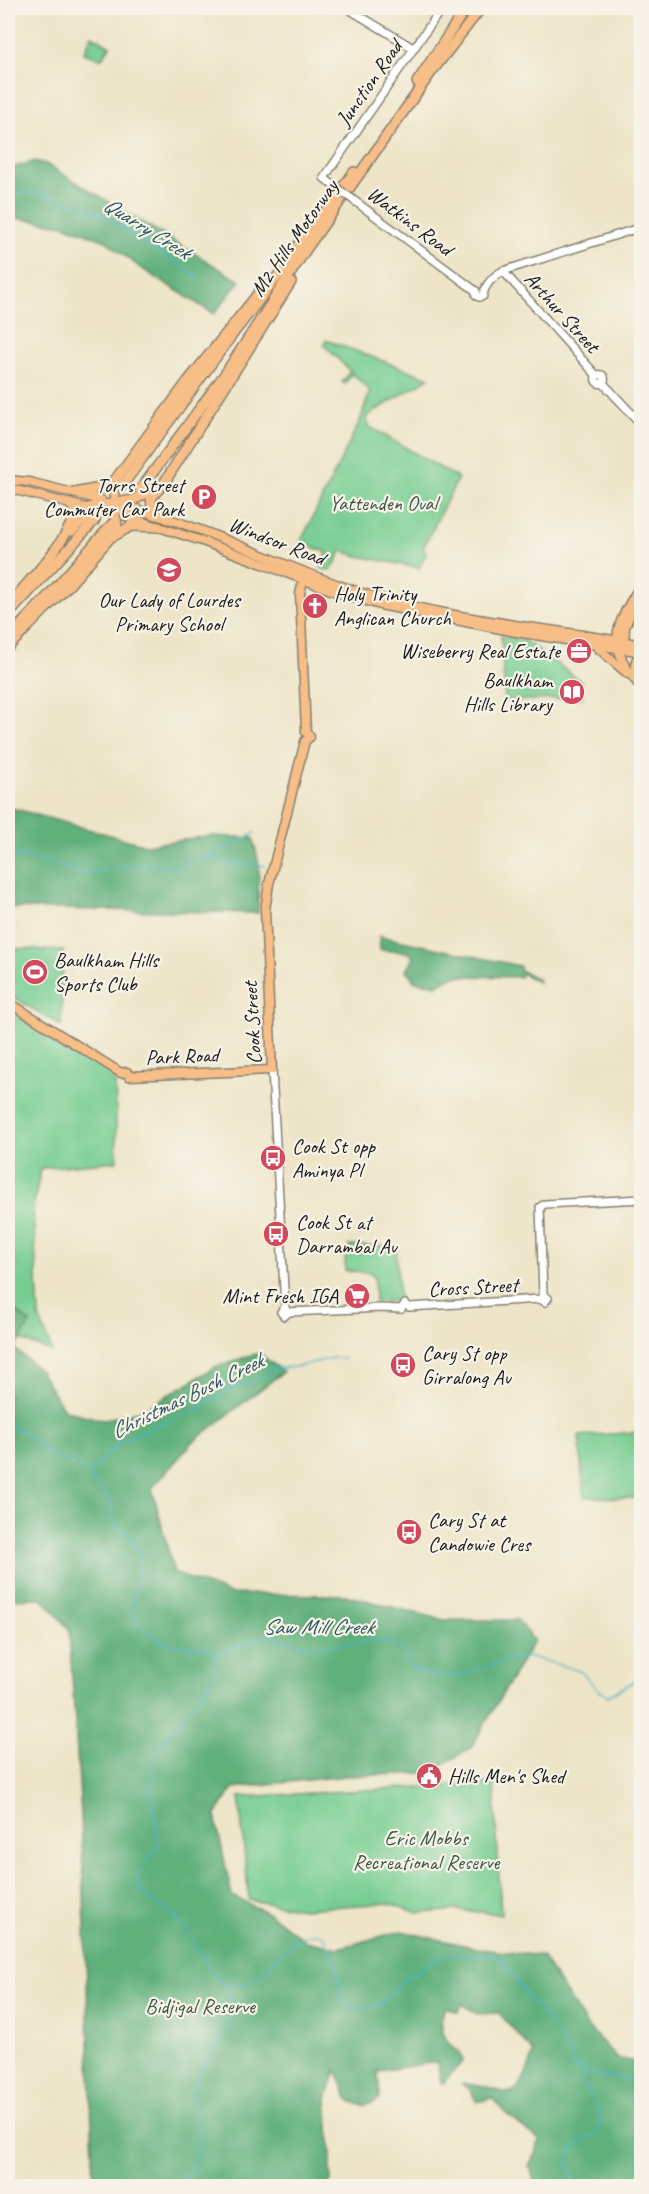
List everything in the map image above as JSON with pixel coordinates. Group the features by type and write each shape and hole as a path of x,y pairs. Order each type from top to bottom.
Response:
{"highway":[{"name":"M2 Hills Motorway","path":"118,483 276,280 421,76 466,8"},
{"name":"M2 Hills Motorway","path":"140,490 225,374 283,283 433,70 481,8"},
{"path":"168,519 150,506 150,501 261,332 329,218"},
{"path":"8,605 79,522 150,492 173,468"},
{"path":"74,493 118,483"},
{"path":"8,647 70,584 116,531 113,492 118,483"},
{"path":"94,499 131,518"},
{"path":"45,562 73,520 75,512 70,504"},
{"path":"87,508 137,509"},
{"path":"8,615 95,520"},
{"path":"8,638 112,524"},
{"path":"102,548 117,533 127,527 138,525 159,527"}],"main road":[{"path":"8,480 29,482 94,499"},
{"path":"8,488 87,508"},
{"name":"Windsor Road","path":"137,509 168,519 305,576"},
{"name":"Windsor Road","path":"131,518 305,576 417,607 594,642 642,645"},
{"name":"Cook Street","path":"272,1070 265,910 305,736 300,594 305,576"},
{"path":"637,678 594,642 619,623 642,583"},
{"path":"620,645 625,627 642,591"},
{"path":"619,623 620,645 642,689"},
{"name":"Windsor Road","path":"620,645 642,654"},
{"path":"637,678 636,660 642,654"},
{"name":"Park Road","path":"8,1002 125,1075 272,1070"}],"street":[{"path":"347,8 413,48"},
{"name":"Junction Road","path":"324,178 442,8"},
{"name":"Watkins Road","path":"324,178 480,291 503,271 642,227"},
{"name":"Arthur Street","path":"503,271 597,376 603,376 603,382 642,425"},
{"name":"Cook Street","path":"272,1070 287,1310"},
{"name":"Cross Street","path":"287,1310 405,1308 542,1297 540,1207 545,1204 642,1199"}],"green space":[{"path":"92,35 110,46 102,58 84,53"},
{"path":"35,161 46,164 240,281 214,314 139,267 106,241 64,225 8,217 8,169"},
{"name":"Yattenden Oval","path":"326,340 429,378 367,416 368,426 458,478 423,548 426,554 419,568 342,551 331,571 321,568 327,552 300,543 360,421 370,391 352,373 345,384 342,382 350,371 324,345"},
{"path":"501,636 522,639 581,681 582,698 505,701"},
{"path":"8,807 146,845 211,836 253,838 259,864 258,913 8,908"},
{"path":"379,936 520,966 520,970 538,979 538,982 521,973 520,977 454,976 437,985 413,981 411,974 406,971 413,956 407,952 380,950"},
{"name":"Baulkham Hills Sports Club","path":"8,948 63,951 61,1026 8,994"},
{"path":"8,1010 115,1075 117,1161 41,1168 33,1208 39,1316 52,1352 14,1337 8,1332"},
{"path":"349,1246 396,1246 399,1301 375,1302 374,1275 345,1270 345,1257"},
{"name":"Bidjigal Reserve","path":"8,1304 30,1323 15,1349 41,1372 64,1410 103,1420 143,1410 217,1366 259,1353 283,1372 193,1442 152,1488 174,1573 230,1594 345,1595 444,1620 517,1620 534,1640 471,1748 428,1773 346,1776 233,1788 215,1816 232,1896 268,1913 306,1941 338,1948 401,1931 482,1949 542,1956 587,2026 618,2059 641,2063 641,2186 536,2186 529,2165 536,2154 539,2140 505,2113 492,2098 477,2102 470,2090 462,2084 478,2085 507,2092 514,2091 527,2073 534,2053 499,2013 477,2014 462,2004 458,2012 446,2007 443,2013 443,2032 454,2049 460,2052 463,2060 444,2083 441,2083 437,2062 378,2071 380,2098 372,2104 361,2105 349,2100 336,2070 327,2099 331,2182 324,2186 94,2186 81,1815 69,1629 42,1598 8,1599"},
{"path":"641,1432 641,1498 584,1497 579,1436"},
{"name":"Eric Mobbs Recreational Reserve","path":"494,1783 501,1914 457,1910 419,1913 388,1903 303,1909 249,1900 239,1797"}],"waterway":[{"name":"Quarry Creek","path":"8,191 43,194 94,210 199,278"},
{"path":"8,855 39,860 82,873 141,865 178,866 240,842 255,833"},
{"path":"207,856 229,864 265,866"},
{"name":"Christmas Bush Creek","path":"86,1472 122,1440 197,1409 232,1388 258,1379 272,1369 295,1367 333,1358 344,1359"},
{"path":"8,1424 27,1435 55,1458 76,1465 86,1472 112,1503 115,1525 128,1533 141,1554 132,1615 138,1626 164,1643 207,1649 215,1654 216,1665 213,1676 197,1700 168,1734 156,1756 152,1793 158,1844 138,1873 137,1879 148,1898 171,1914 188,1931 210,1971 227,1988 230,2000 228,2028 201,2070 193,2090 194,2111 201,2139 183,2186"},
{"name":"Saw Mill Creek","path":"215,1654 263,1638 275,1638 309,1646 380,1641 400,1647 411,1668 431,1675 462,1675 511,1659 531,1657 580,1671 608,1696 642,1677"},
{"path":"228,1987 256,1977 289,1946 307,1935 316,1934 325,1937 336,1964 341,1995 350,2006 362,2009 381,2004 405,1978 444,1955 488,1954 498,1957 560,2037 599,2112 601,2122 597,2134 581,2142 571,2155 569,2170 577,2186"},
{"path":"575,2062 590,2074 635,2080"}],"place":[{"name":"Torrs Street Commuter Car Park","path":"204,497"},
{"name":"Our Lady of Lourdes Primary School","path":"169,570"},
{"name":"Holy Trinity Anglican Church","path":"315,606"},
{"name":"Wiseberry Real Estate","path":"579,651"},
{"name":"Baulkham Hills Library","path":"572,692"},
{"name":"Baulkham Hills Sports Club","path":"35,972"},
{"name":"Cook St opp Aminya Pl","path":"273,1158"},
{"name":"Cook St at Darrambal Av","path":"276,1234"},
{"name":"Mint Fresh IGA","path":"357,1296"},
{"name":"Cary St opp Girralong Av","path":"403,1365"},
{"name":"Cary St at Candowie Cres","path":"409,1532"},
{"name":"Hills Men's Shed","path":"429,1776"}]}
